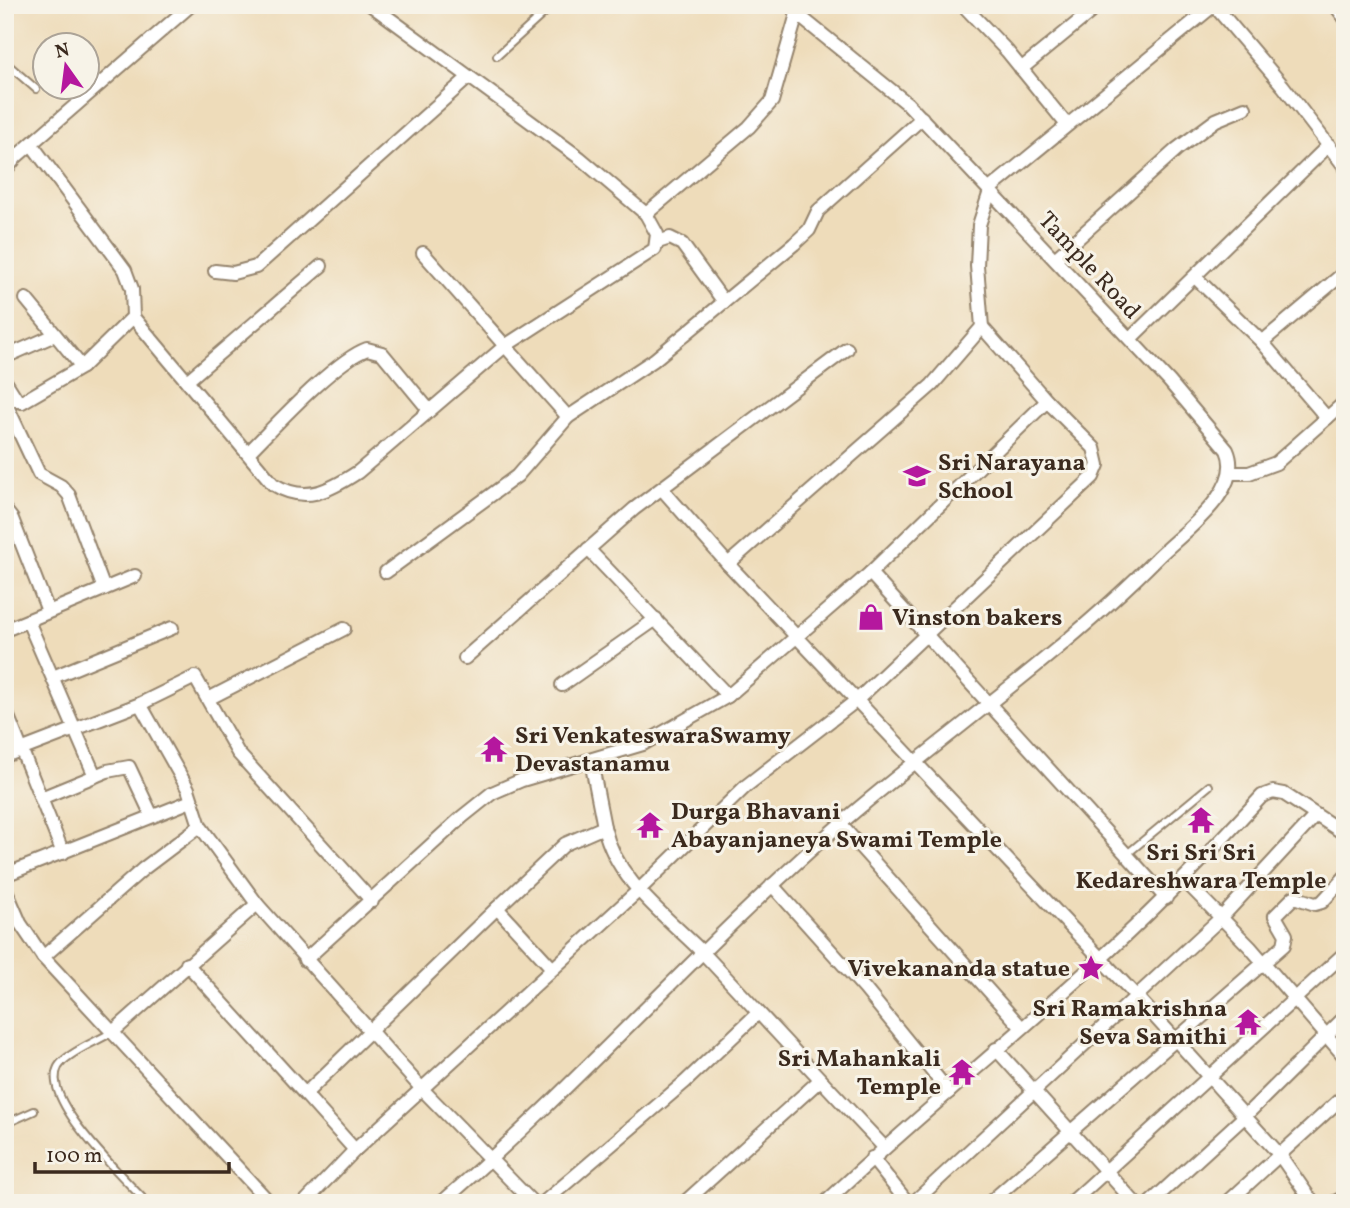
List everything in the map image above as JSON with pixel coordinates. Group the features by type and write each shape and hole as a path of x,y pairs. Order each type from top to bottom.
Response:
{"street":[{"path":"5,171 191,5"},
{"path":"371,5 580,158 646,214 658,242"},
{"path":"963,5 1067,125"},
{"path":"1021,69 1099,5"},
{"path":"304,1203 355,1150 638,891 746,786 857,700 1093,477 1098,465 1094,448 1047,401 982,327 977,266 979,225 991,188 1214,5 1283,86 1345,167"},
{"path":"1335,5 1345,18"},
{"path":"646,214 749,127 772,101 794,10"},
{"name":"Tample Road","path":"794,10 922,118 991,188 1130,339 1227,450 1232,461 1232,473"},
{"path":"215,271 233,273 256,267 287,243 469,77"},
{"path":"1055,259 1177,149 1216,120 1245,108"},
{"path":"386,572 517,476 568,417 653,360 794,244 808,230 818,211 922,118"},
{"path":"32,145 125,270 132,289 133,317 273,484 287,492 309,496 331,489 358,472 505,346 649,256 658,242 670,239 682,244 724,302"},
{"path":"1130,339 1329,145"},
{"path":"424,253 568,417"},
{"path":"187,382 321,266"},
{"path":"1262,342 1345,272"},
{"path":"1195,276 1262,342 1326,418"},
{"path":"26,299 82,367"},
{"path":"10,403 32,398 82,367 133,317"},
{"path":"729,564 932,384 982,327"},
{"path":"5,358 55,335"},
{"path":"248,453 308,395 349,360 367,349 382,354 429,410"},
{"path":"465,657 588,549 662,489 848,349"},
{"path":"5,381 10,403 39,474 61,486 69,495 104,589"},
{"path":"305,960 492,793 522,780 643,744 728,696 870,573 1047,401"},
{"path":"441,1203 491,1159 772,885 840,824 990,703 1138,578 1221,494 1232,473 1249,473 1276,463 1345,402"},
{"path":"662,489 798,638 1100,960 1138,997 1279,1154 1314,1203"},
{"path":"5,510 12,519 48,611"},
{"path":"588,549 728,696"},
{"path":"870,573 1166,898"},
{"path":"5,630 135,576"},
{"path":"562,685 656,619"},
{"path":"28,621 95,776"},
{"path":"53,677 172,628"},
{"path":"210,698 344,629"},
{"path":"5,756 140,704 195,677 210,698 238,753 372,901"},
{"path":"140,704 188,789 200,827 257,904 422,1089 533,1203"},
{"path":"5,709 63,853"},
{"path":"591,761 609,851 638,891 703,954 884,1147"},
{"path":"41,798 118,767 132,768 152,816"},
{"path":"831,1201 884,1147 1100,960 1166,898 1262,796 1273,792 1284,794 1345,834"},
{"path":"5,874 191,801"},
{"path":"872,1158 910,1203 1138,997 1222,917 1316,815"},
{"path":"840,824 1022,1028"},
{"path":"43,957 143,869 200,827"},
{"path":"305,1094 565,844 604,827"},
{"path":"989,1203 1287,941 1277,922 1278,910 1294,897 1315,904 1322,902 1345,877"},
{"path":"1184,880 1264,962 1345,1058"},
{"path":"772,885 865,989 949,1092"},
{"path":"5,888 20,923 43,957 270,1203"},
{"path":"114,1031 257,904"},
{"path":"497,908 552,968"},
{"path":"1071,1203 1345,953"},
{"path":"187,964 355,1150"},
{"path":"543,1203 685,1082 758,1013"},
{"path":"1150,1203 1244,1117 1345,1017"},
{"path":"996,1049 1135,1203"},
{"path":"684,1203 820,1080"},
{"path":"1227,1203 1345,1095"},
{"path":"1333,1203 1345,1197"}],"lane":[{"path":"497,56 553,5"},
{"path":"5,62 32,86"},
{"path":"1126,856 1209,786"},
{"path":"114,1031 61,1062 55,1074 56,1088 75,1122 147,1203"},
{"path":"5,1124 34,1111"}],"place":[{"name":"Sri Narayana School","path":"917,476"},
{"name":"Vinston bakers","path":"871,617"},
{"name":"Sri VenkateswaraSwamy Devastanamu","path":"494,749"},
{"name":"Sri Sri Sri Kedareshwara Temple","path":"1201,820"},
{"name":"Durga Bhavani Abayanjaneya Swami Temple","path":"650,825"},
{"name":"Vivekananda statue","path":"1091,968"},
{"name":"Sri Ramakrishna Seva Samithi","path":"1248,1022"},
{"name":"Sri Mahankali Temple","path":"962,1072"}]}
